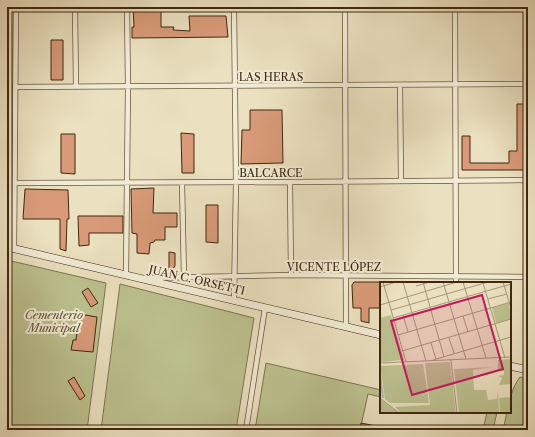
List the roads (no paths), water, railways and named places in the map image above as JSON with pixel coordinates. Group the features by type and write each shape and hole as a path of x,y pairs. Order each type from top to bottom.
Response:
{"street":[{"path":"10,248 15,182 16,7"},
{"path":"75,7 76,87"},
{"path":"126,275 128,86 127,7"},
{"path":"234,7 236,86 234,300"},
{"path":"345,7 346,327"},
{"path":"455,7 456,282"},
{"name":"LAS HERAS","path":"15,87 528,84"},
{"path":"400,85 401,181"},
{"name":"BALCARCE","path":"15,182 182,183 528,180"},
{"path":"290,182 291,275"},
{"path":"182,183 184,277"},
{"name":"JUAN C. ORSETTI","path":"10,248 380,335"},
{"name":"VICENTE LÓPEZ","path":"139,278 291,275 346,277 528,277"},
{"path":"246,430 265,308"},
{"path":"511,366 528,370"}],"park label":[{"name":"Cementerio Municipal","path":"54,321"}]}
